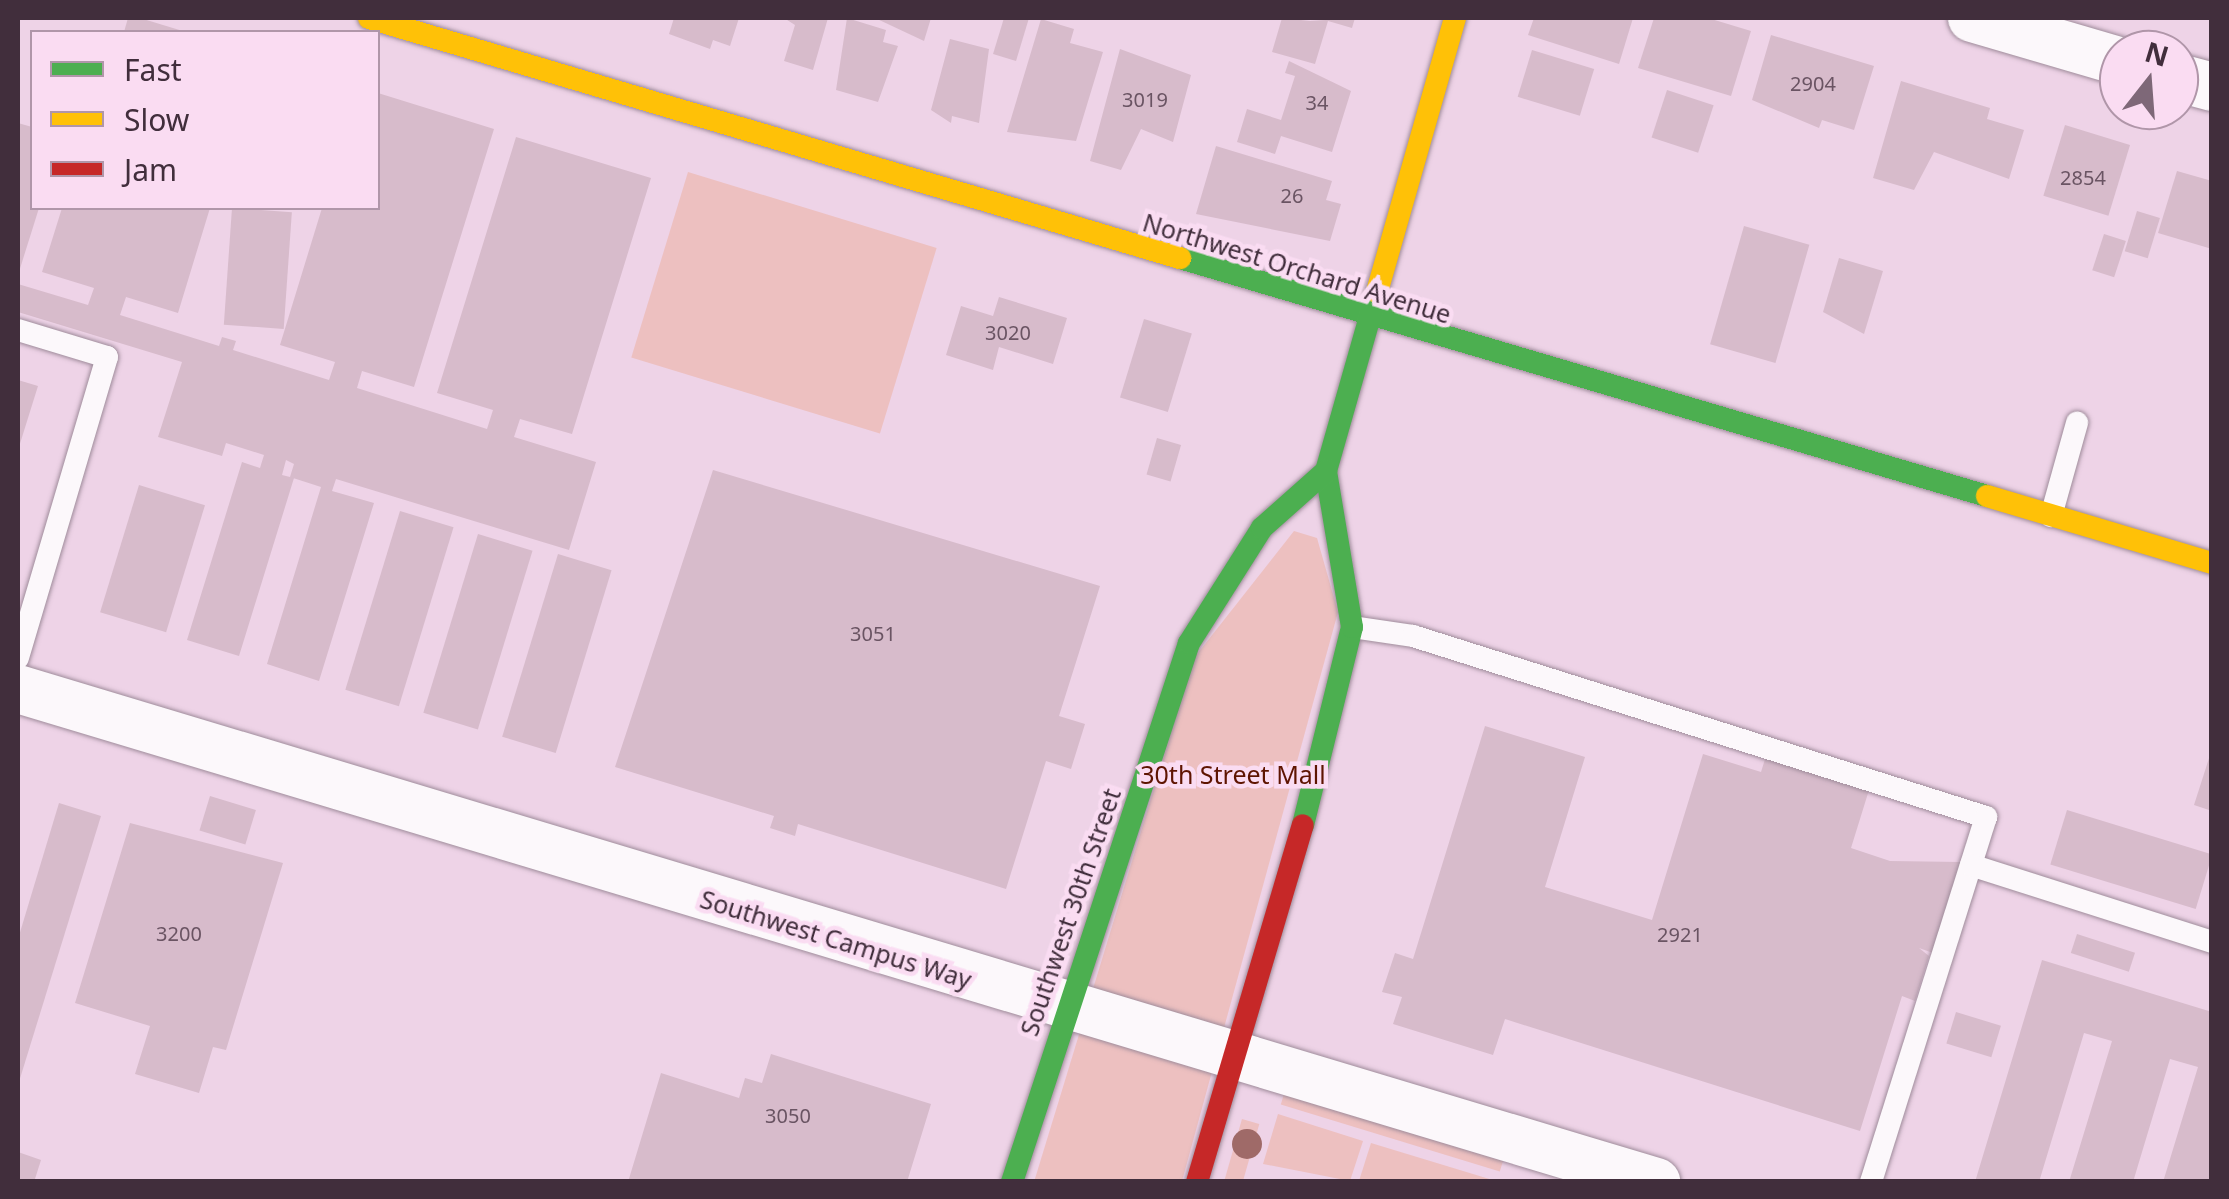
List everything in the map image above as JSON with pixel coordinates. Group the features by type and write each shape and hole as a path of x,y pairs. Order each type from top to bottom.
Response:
{"street":[{"name":"Northwest Orchard Avenue","path":"369,18 1371,320 2212,563"},
{"path":"1198,1182 1348,671 1352,627 1326,472 1455,18"},
{"path":"1972,18 2099,55"},
{"name":"Southwest 30th Street","path":"1012,1182 1189,643 1262,528 1326,472"},
{"name":"Southwest Campus Way","path":"18,688 1067,1008 1237,1054 1656,1182"}],"lane":[{"path":"18,330 107,357 18,658"},
{"path":"2051,516 2077,423"},
{"path":"1352,627 1413,636 1986,816 1872,1182"},
{"path":"1971,865 2212,942"}],"green space":[{"path":"688,172 937,248 880,434 631,358"},
{"name":"30th Street Mall","path":"1294,531 1317,538 1338,612 1182,1181 1034,1182 1194,658"},
{"path":"1284,1094 1503,1161 1500,1171 1281,1105"},
{"path":"1278,1114 1363,1141 1350,1181 1263,1164"},
{"path":"1242,1119 1259,1124 1243,1182 1224,1182"},
{"path":"1371,1143 1496,1181 1359,1181"}],"building":[{"path":"128,18 140,18 179,30 125,30"},
{"path":"674,18 739,18 730,46 713,40 710,49 669,34"},
{"path":"784,18 828,18 813,70 784,61 795,25"},
{"path":"847,18 886,30 883,42 898,46 878,102 836,90"},
{"path":"875,18 931,18 924,41"},
{"path":"1004,18 1029,18 1016,61 993,54"},
{"path":"1282,18 1355,18 1352,28 1328,21 1315,64 1272,52"},
{"path":"1534,18 1633,18 1619,64 1528,35"},
{"path":"1654,18 1708,18 1751,31 1731,96 1638,68"},
{"path":"1041,19 1074,29 1070,43 1103,52 1076,141 1007,132"},
{"path":"1771,35 1874,66 1854,130 1822,120 1819,128 1752,100"},
{"path":"950,39 989,49 979,123 952,116 951,123 931,110"},
{"path":"1120,49 1191,75 1173,142 1141,129 1121,170 1090,161"},
{"path":"1532,50 1594,69 1580,116 1518,97"},
{"path":"1289,61 1351,91 1332,152 1281,136 1275,154 1237,142 1247,109 1281,120 1295,76 1285,73"},
{"path":"1901,81 1990,108 1987,119 2024,130 2009,179 1934,152 1914,190 1873,178"},
{"path":"1667,90 1714,105 1698,153 1652,138"},
{"path":"380,94 494,129 414,387 362,371 357,388 487,429 493,410 437,393 516,137 651,178 572,434 520,419 514,437 596,462 569,550 336,479 332,491 374,503 319,681 267,664 321,487 294,478 239,656 187,640 242,462 260,468 264,455 226,443 222,456 158,437 182,362 18,312 18,284 88,305 94,288 42,272 61,210 209,210 178,313 126,297 120,315 219,346 222,337 236,341 233,350 329,380 335,362 280,345 321,210 380,210","holes":["286,460 294,464 290,477 282,475"]},
{"path":"18,123 30,126 30,210 38,210 18,275"},
{"path":"2065,125 2130,145 2108,216 2043,196"},
{"path":"1216,146 1332,181 1326,200 1341,204 1330,241 1196,214"},
{"path":"2177,171 2212,181 2212,249 2158,233"},
{"path":"232,210 292,212 284,329 224,325"},
{"path":"2137,211 2160,218 2148,258 2125,251"},
{"path":"1744,226 1809,245 1775,363 1710,344"},
{"path":"2104,234 2126,241 2114,277 2092,270"},
{"path":"1839,258 1883,271 1864,334 1823,312"},
{"path":"999,297 1067,318 1053,364 999,347 993,370 946,355 961,306 993,316"},
{"path":"1144,319 1192,334 1168,412 1120,397"},
{"path":"18,380 38,386 18,450"},
{"path":"1157,438 1181,445 1171,481 1147,475"},
{"path":"713,470 1100,586 1059,716 1085,724 1071,769 1046,761 1006,889 798,824 795,836 770,828 774,816 615,767"},
{"path":"139,485 205,505 166,632 100,612"},
{"path":"400,511 454,527 399,706 345,690"},
{"path":"478,534 533,551 478,729 423,713"},
{"path":"558,554 612,570 556,753 502,737"},
{"path":"1485,726 1585,757 1545,887 1652,920 1703,754 1761,772 1766,756 1869,790 1851,848 1890,861 1961,862 1933,953 1919,948 1929,956 1915,1001 1902,996 1860,1131 1505,1019 1493,1055 1393,1024 1402,997 1382,992 1395,953 1413,959"},
{"path":"2212,752 2212,811 2194,805"},
{"path":"210,796 256,810 245,844 199,830"},
{"path":"59,803 101,816 18,1085 18,939"},
{"path":"2067,810 2212,854 2196,909 2050,865"},
{"path":"130,823 283,863 226,1050 213,1047 199,1093 135,1074 150,1026 75,1003"},
{"path":"2077,934 2135,953 2129,972 2071,953"},
{"path":"2042,960 2212,1012 2212,1182 2163,1182 2198,1067 2170,1059 2133,1182 2069,1182 2112,1041 2084,1033 2039,1182 1975,1182"},
{"path":"1956,1012 2001,1026 1991,1057 1946,1044"},
{"path":"771,1054 931,1104 907,1182 628,1182 661,1073 739,1098 745,1078 762,1083"},
{"path":"18,1152 41,1160 34,1182 18,1182"}],"traffic: fast":[{"path":"1180,258 1987,496"},
{"path":"1303,825 1352,627 1326,471 1377,292"},
{"path":"1012,1182 1189,643 1262,528 1326,471"}],"traffic: slow":[{"path":"369,18 1180,258"},
{"path":"1377,292 1455,18"},
{"path":"1987,496 2212,563"}],"traffic: jam":[{"path":"1197,1182 1303,825"}]}
